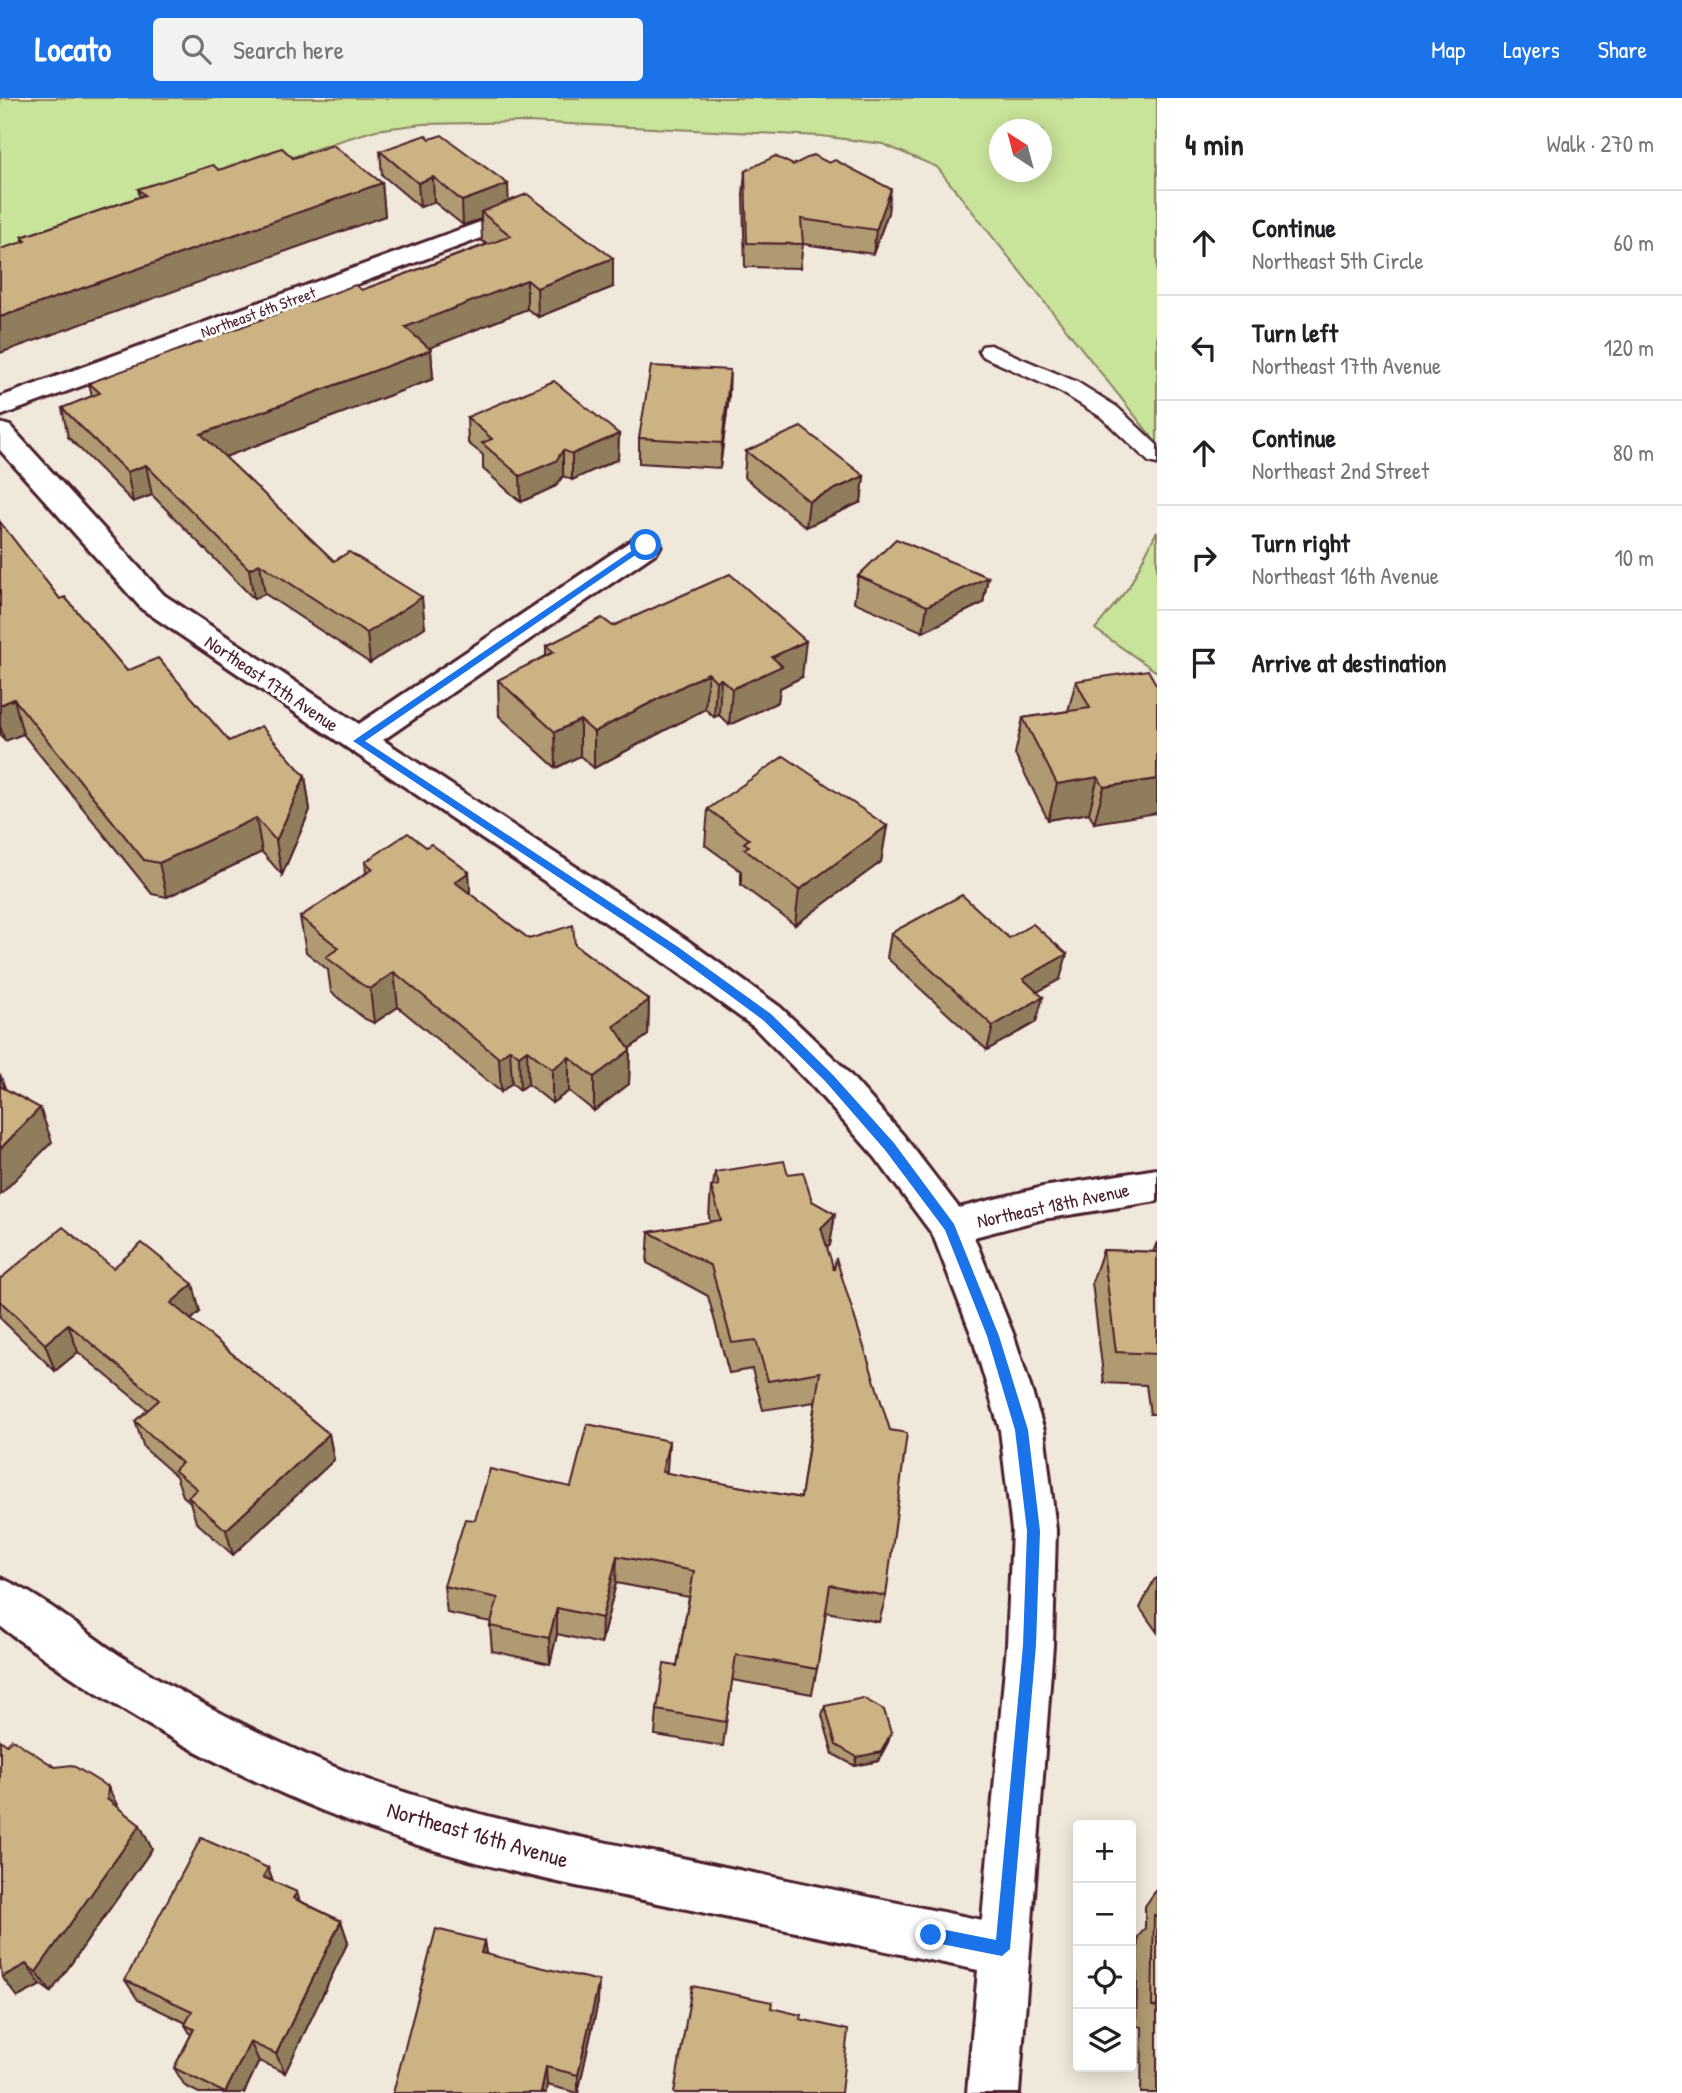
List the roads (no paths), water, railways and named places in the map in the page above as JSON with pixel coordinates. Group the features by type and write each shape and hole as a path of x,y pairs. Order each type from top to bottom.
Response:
{"street":[{"name":"Northeast 6th Street","path":"0,407 516,217"},
{"name":"Northeast 17th Avenue","path":"0,432 153,602 674,950 767,1017 829,1078 890,1146 950,1227 993,1336 1022,1430 1034,1531 1030,1645 1002,1949 993,2093"},
{"path":"358,741 646,545"},
{"name":"Northeast 18th Avenue","path":"950,1227 1043,1203 1157,1185"},
{"name":"Northeast 16th Avenue","path":"0,1599 96,1668 185,1720 317,1783 421,1821 530,1853 1002,1949"}],"lane":[{"path":"990,351 1069,387 1109,412 1157,457"}]}
